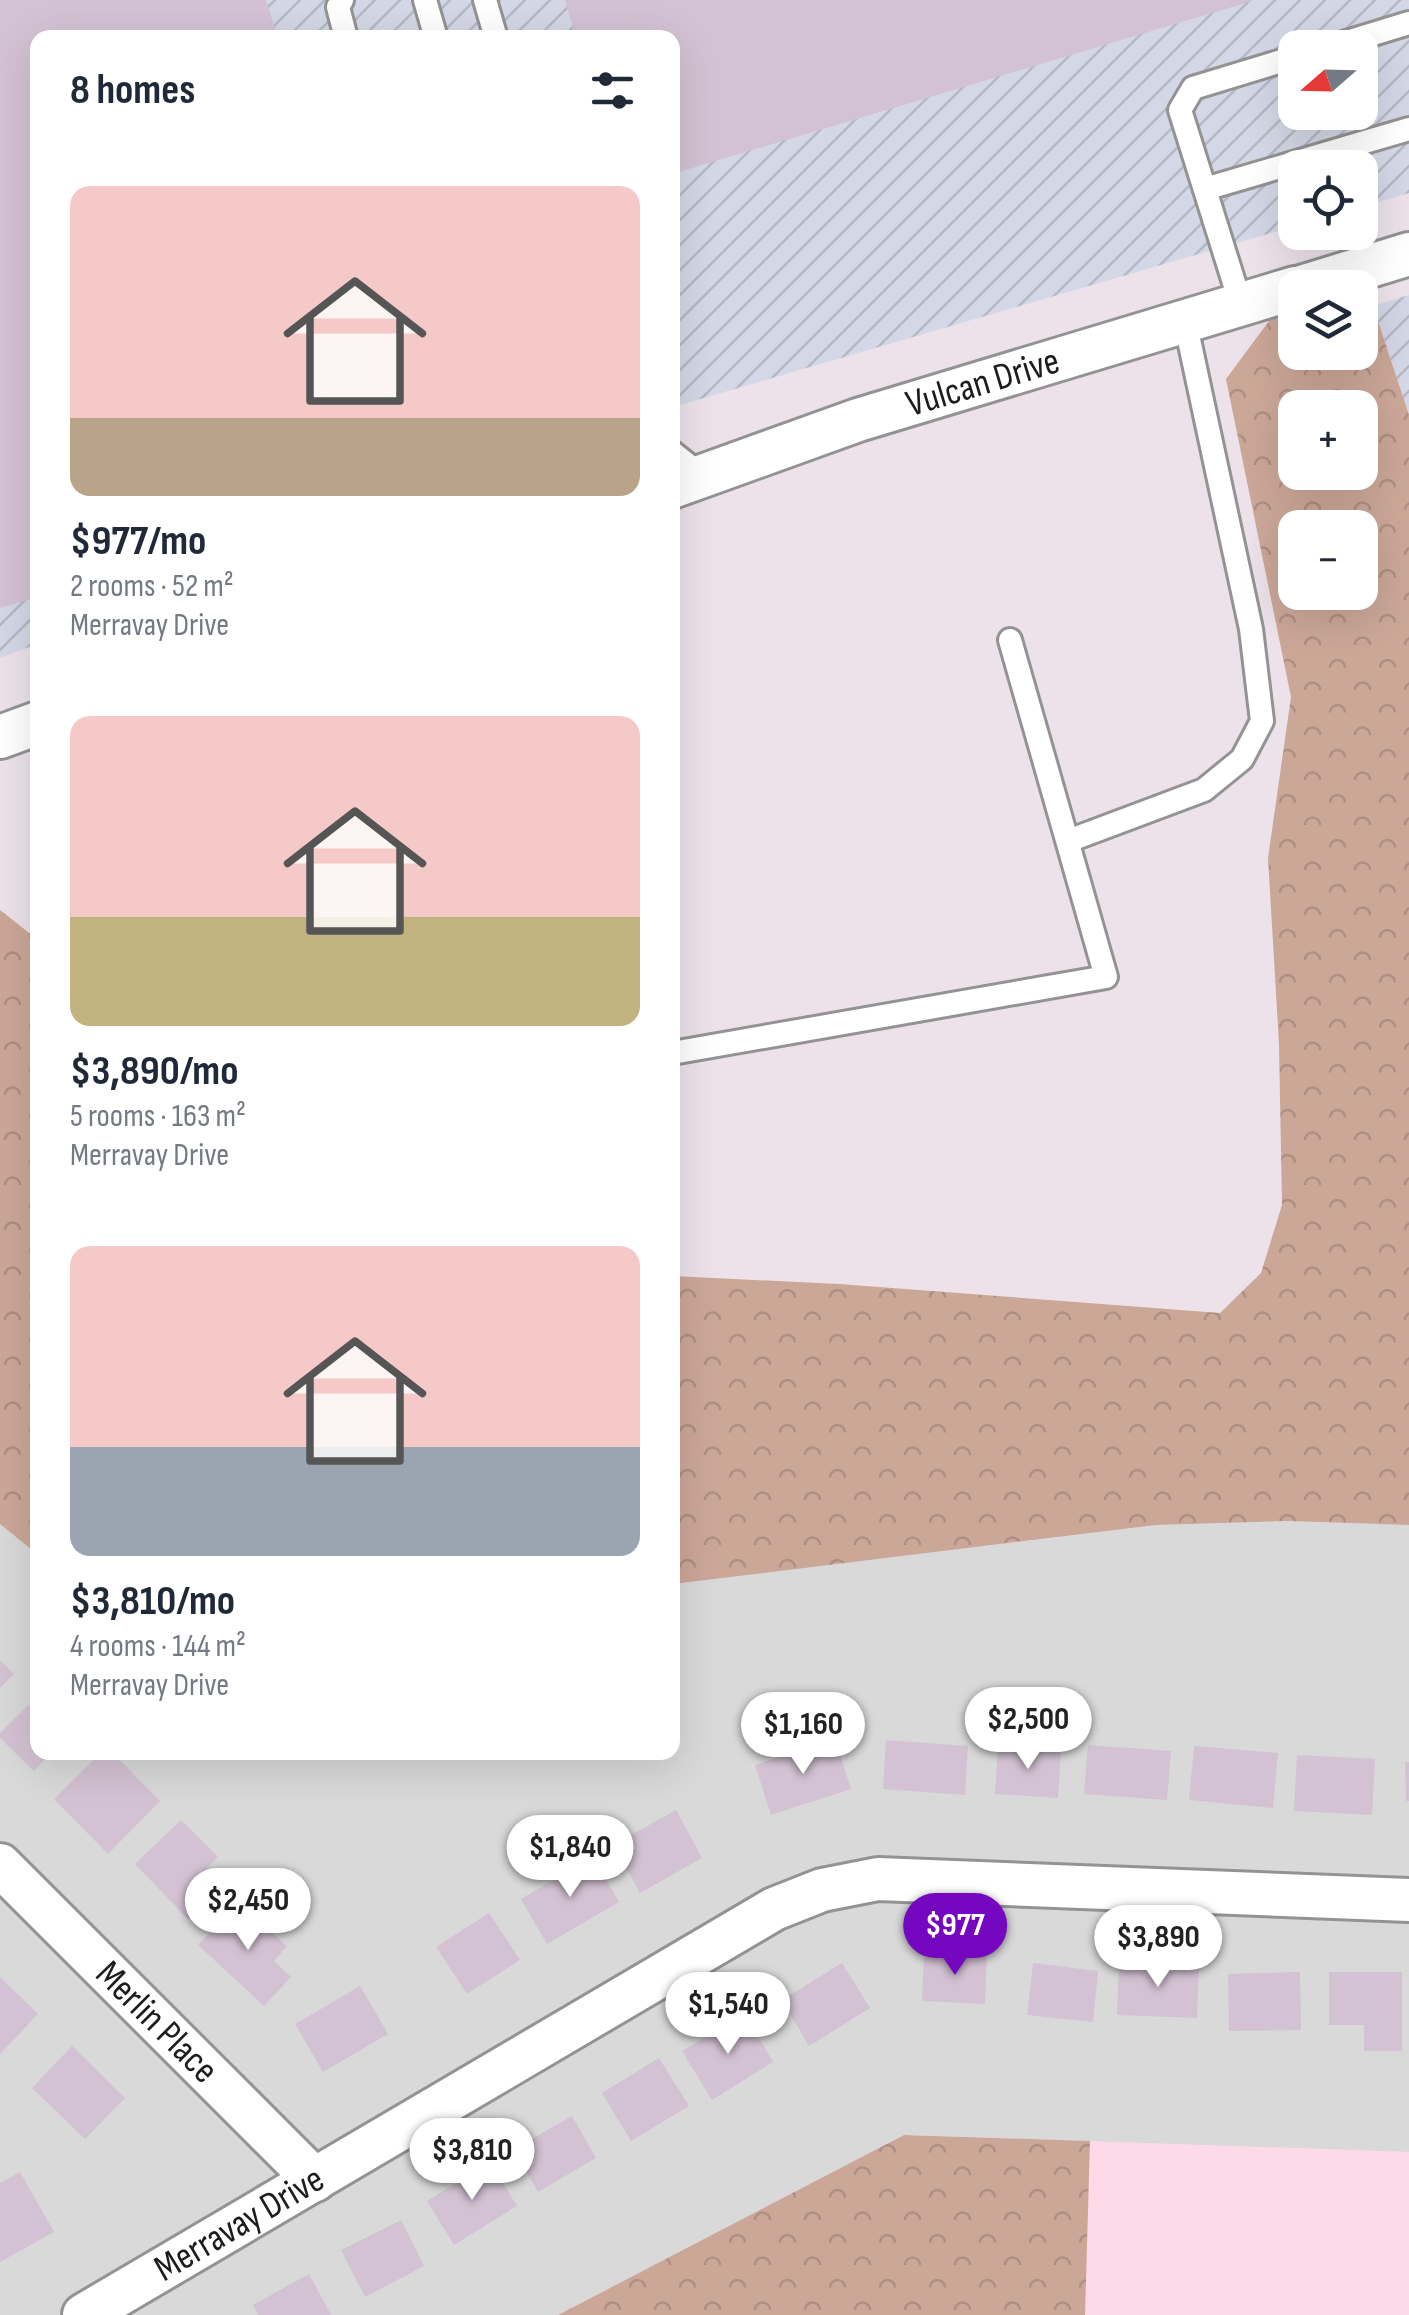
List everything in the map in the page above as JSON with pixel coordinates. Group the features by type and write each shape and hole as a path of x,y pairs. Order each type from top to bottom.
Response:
{"street":[{"name":"Vulcan Drive","path":"1356,270 1409,254"},
{"name":"Vulcan Drive","path":"682,472 1278,293"},
{"path":"0,736 30,725"},
{"name":"Merlin Place","path":"0,1865 315,2180"},
{"name":"Merravay Drive","path":"84,2315 774,1910 822,1890 878,1880 1409,1900"}],"lane":[{"path":"342,0 338,6 344,30"},
{"path":"425,0 434,30"},
{"path":"484,0 493,30"},
{"path":"1378,32 1409,23"},
{"path":"1240,305 1180,110 1193,88 1278,62"},
{"path":"1205,190 1409,129"},
{"path":"1068,842 1204,790 1242,759 1262,721 1251,629 1186,321"},
{"path":"680,1052 1106,977 1010,640"}],"shaded area":[{"path":"0,0 1409,0 1409,193 1378,202 1378,150 1278,150 1278,231 680,405 680,30 30,30 30,647 0,658"},
{"path":"1409,295 1409,415 1378,321 1378,304"},
{"path":"1287,1521 1409,1525 1409,2152 904,2135 558,2315 0,2315 0,1524 30,1548 30,1760 680,1760 680,1583 1156,1525"},
{"path":"904,2135 1409,2152 1409,2315 558,2315"}],"green space":[{"path":"1278,316 1278,370 1378,370 1378,321 1409,415 1409,1525 1287,1521 1156,1525 680,1583 680,1276 839,1284 1220,1313 1261,1273 1282,1205 1279,1044 1268,858 1291,697 1226,379 1272,317"},
{"path":"0,910 30,934 30,1548 0,1524"},
{"path":"904,2135 1090,2141 1085,2315 558,2315"}],"building":[{"path":"0,0 266,0 275,30 30,30 30,599 0,608"},
{"path":"565,0 1252,0 680,172 680,30 574,30"},
{"path":"0,1660 14,1674 0,1688"},
{"path":"30,1703 30,1760 44,1760 34,1771 0,1738 0,1733"},
{"path":"835,1739 851,1789 771,1815 755,1765"},
{"path":"886,1740 968,1746 965,1795 883,1789"},
{"path":"1088,1745 1171,1751 1167,1800 1084,1794"},
{"path":"998,1746 1061,1750 1058,1798 995,1794"},
{"path":"1194,1746 1278,1753 1273,1808 1189,1800"},
{"path":"1297,1755 1375,1759 1372,1815 1294,1811"},
{"path":"93,1760 120,1760 160,1801 108,1854 54,1799"},
{"path":"1405,1762 1409,1762 1409,1801 1406,1801"},
{"path":"676,1810 702,1858 640,1893 613,1845"},
{"path":"181,1820 218,1857 203,1872 220,1890 189,1920 135,1864"},
{"path":"593,1857 619,1902 547,1944 521,1899"},
{"path":"238,1902 287,1946 274,1961 291,1977 264,2006 198,1945"},
{"path":"489,1913 520,1960 467,1994 436,1947"},
{"path":"924,1952 987,1954 985,2004 922,2001"},
{"path":"1119,1962 1199,1965 1197,2018 1117,2015"},
{"path":"842,1963 870,2008 809,2046 782,2000"},
{"path":"1033,1963 1098,1971 1093,2022 1027,2015"},
{"path":"1300,1972 1301,2030 1229,2031 1228,1974"},
{"path":"1329,1972 1402,1972 1402,2051 1364,2051 1364,2025 1329,2025"},
{"path":"0,1977 38,2014 0,2054"},
{"path":"360,1986 388,2034 323,2072 295,2024"},
{"path":"745,2014 773,2062 712,2100 682,2051"},
{"path":"72,2046 125,2098 85,2139 32,2088"},
{"path":"659,2058 689,2106 631,2141 602,2093"},
{"path":"572,2116 596,2158 538,2192 514,2149"},
{"path":"490,2162 517,2206 454,2245 427,2201"},
{"path":"20,2172 54,2232 0,2262 0,2183"},
{"path":"401,2220 424,2266 365,2297 341,2250"},
{"path":"309,2274 331,2315 258,2315 253,2305"}]}
